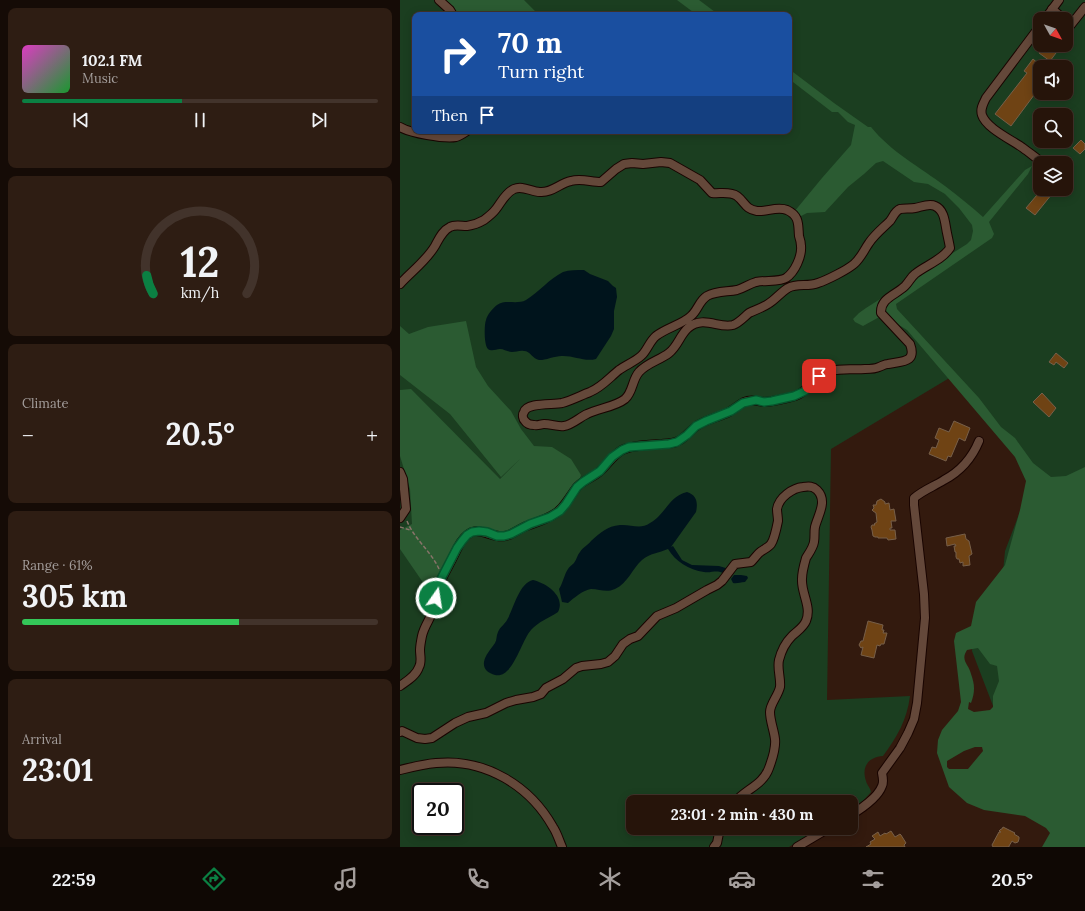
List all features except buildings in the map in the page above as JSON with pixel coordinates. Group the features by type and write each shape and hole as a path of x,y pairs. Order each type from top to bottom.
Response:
{"street":[{"path":"439,0 451,12"},
{"path":"1052,10 1059,0"},
{"path":"1073,18 1085,7"},
{"path":"1033,35 986,98 982,106 982,114 984,121 1034,156"},
{"path":"400,127 412,132"},
{"path":"422,134 444,137 455,137 464,134"},
{"path":"400,284 430,254 440,235 445,230 451,226 469,226 477,224 495,210 509,192 522,188 545,192 553,190 561,184 572,180 601,182 624,164 670,163 700,180 712,192 737,196 744,205 752,210 761,211 778,208 788,211 795,216 799,222 801,248 799,259 794,269 787,277 780,280 768,280 753,283 735,290 706,296 701,300 689,318 656,336 641,356 618,371 599,388 567,402 535,405 527,407 524,410 523,420 528,424 533,426 545,424 562,427 589,413 624,399 632,388 638,373 643,368 671,351 688,329 693,325 702,322 734,325 749,314 769,304 791,286 818,283 855,264 872,239 888,223 897,211 902,208 911,209 931,205 936,206 944,215 950,248 938,259 913,275 904,287 887,299 881,308 881,312 910,344 912,350 910,358 906,361 867,369 830,371 819,376 805,391 794,396 772,401 764,402 756,400 743,403 731,411 696,426 677,442 629,447 612,457 600,471 577,487 560,511 550,517 504,536 497,536 479,531 472,532 467,535 459,545 441,579 437,590 434,607 422,636 420,666 412,678 400,686"},
{"path":"858,810 880,791 883,780 882,773 900,748 908,733 914,719 917,703 925,618 914,498 923,491 949,478 964,465 975,451 979,441"},
{"path":"400,472 403,479 406,509 400,518"},
{"path":"400,732 402,731 417,738 432,738 455,723 468,717 486,713 506,702 541,694 546,688 563,679 576,668 608,662 623,644 638,636 657,616 676,608 717,585 735,564 751,562 760,552 771,544 778,523 777,509 779,503 795,489 809,486 819,492 822,506 821,514 815,528 814,541 806,559 802,580 808,612 806,620 799,631 788,641 780,655 778,668 780,686 770,709 775,740 769,768 762,780 743,795"},
{"path":"400,770 437,762 476,766 495,772 512,781 527,793 543,810 554,828 562,847"},
{"path":"714,847 717,843 719,835"},
{"path":"797,847 817,835"}],"path":[{"path":"406,509 406,519 410,530 434,560 439,568 441,579"},
{"path":"400,527 410,530"}],"green space":[{"path":"400,0 1085,0 1085,847 1021,779 972,651 974,613 1003,572 1005,551 1030,485 1037,472 951,377 831,449 827,700 910,696 904,721 893,742 883,756 870,760 865,767 866,782 871,792 858,805 858,795 626,795 626,835 809,835 789,847 400,847"},
{"path":"441,0 524,0 536,12 456,12"},
{"path":"677,0 699,0 715,12 693,12"},
{"path":"792,71 868,127 871,127 887,144 945,186 983,217 1025,170 1032,166 1028,174 989,222 994,234 992,238 896,304 897,309 979,398 1001,427 1015,438 1033,463 1051,477 1066,476 1085,467 1085,847 1042,847 1050,833 1046,828 1025,816 984,810 967,803 949,787 937,753 938,740 942,730 958,711 961,702 954,641 956,633 971,626 976,602 1005,565 1020,510 1026,481 1015,457 907,330 883,315 863,326 855,322 853,319 866,308 971,240 973,231 972,225 959,208 945,194 928,184 914,182 883,161 876,163 848,187 825,212 807,213 799,217 794,212 851,145 855,125 848,122 838,112 832,112 792,81","holes":["978,648 990,664 997,666 999,681 993,696 993,707 990,710 974,712 968,709 969,702 971,703 974,685 964,657 965,654 967,650","975,747 982,747 983,751 968,769 949,769 947,767 947,761 964,751"]},
{"path":"466,321 476,367 488,386 511,411 521,429 534,446 552,447 571,459 581,475 579,482 558,511 505,534 465,535 433,597 400,549 400,530 412,524 410,489 400,456 400,390 411,389 500,479 520,459 501,477 450,414 400,375 400,326 409,334 428,327"}],"water":[{"path":"570,270 584,270 608,281 616,288 617,297 614,311 614,329 596,359 588,360 560,356 539,360 526,351 509,352 502,349 488,349 485,340 485,323 489,314 497,305 504,302 519,302 526,300 553,278 563,272"},
{"path":"687,492 695,497 697,506 696,512 671,547 673,546 682,560 692,565 719,566 729,569 725,574 717,571 698,571 688,567 674,557 668,549 651,554 642,560 627,580 615,589 609,591 591,589 579,594 568,603 562,602 559,589 567,571 574,563 581,550 594,538 604,530 615,526 646,525 660,515 675,498"},
{"path":"734,575 747,576 748,578 745,582 733,583 731,579"},
{"path":"533,580 549,587 557,596 560,606 558,612 540,622 531,630 512,665 507,671 501,675 492,674 484,667 484,662 488,652 496,642 498,632 507,620 520,591 528,582"}],"route":[{"path":"436,598 441,579 446,572 457,548 467,535 472,532 479,531 497,536 504,536 550,517 560,511 577,487 594,476 612,457 622,450 629,447 677,442 696,426 731,411 750,400 764,402 772,401 794,396 805,391 819,376"}]}
